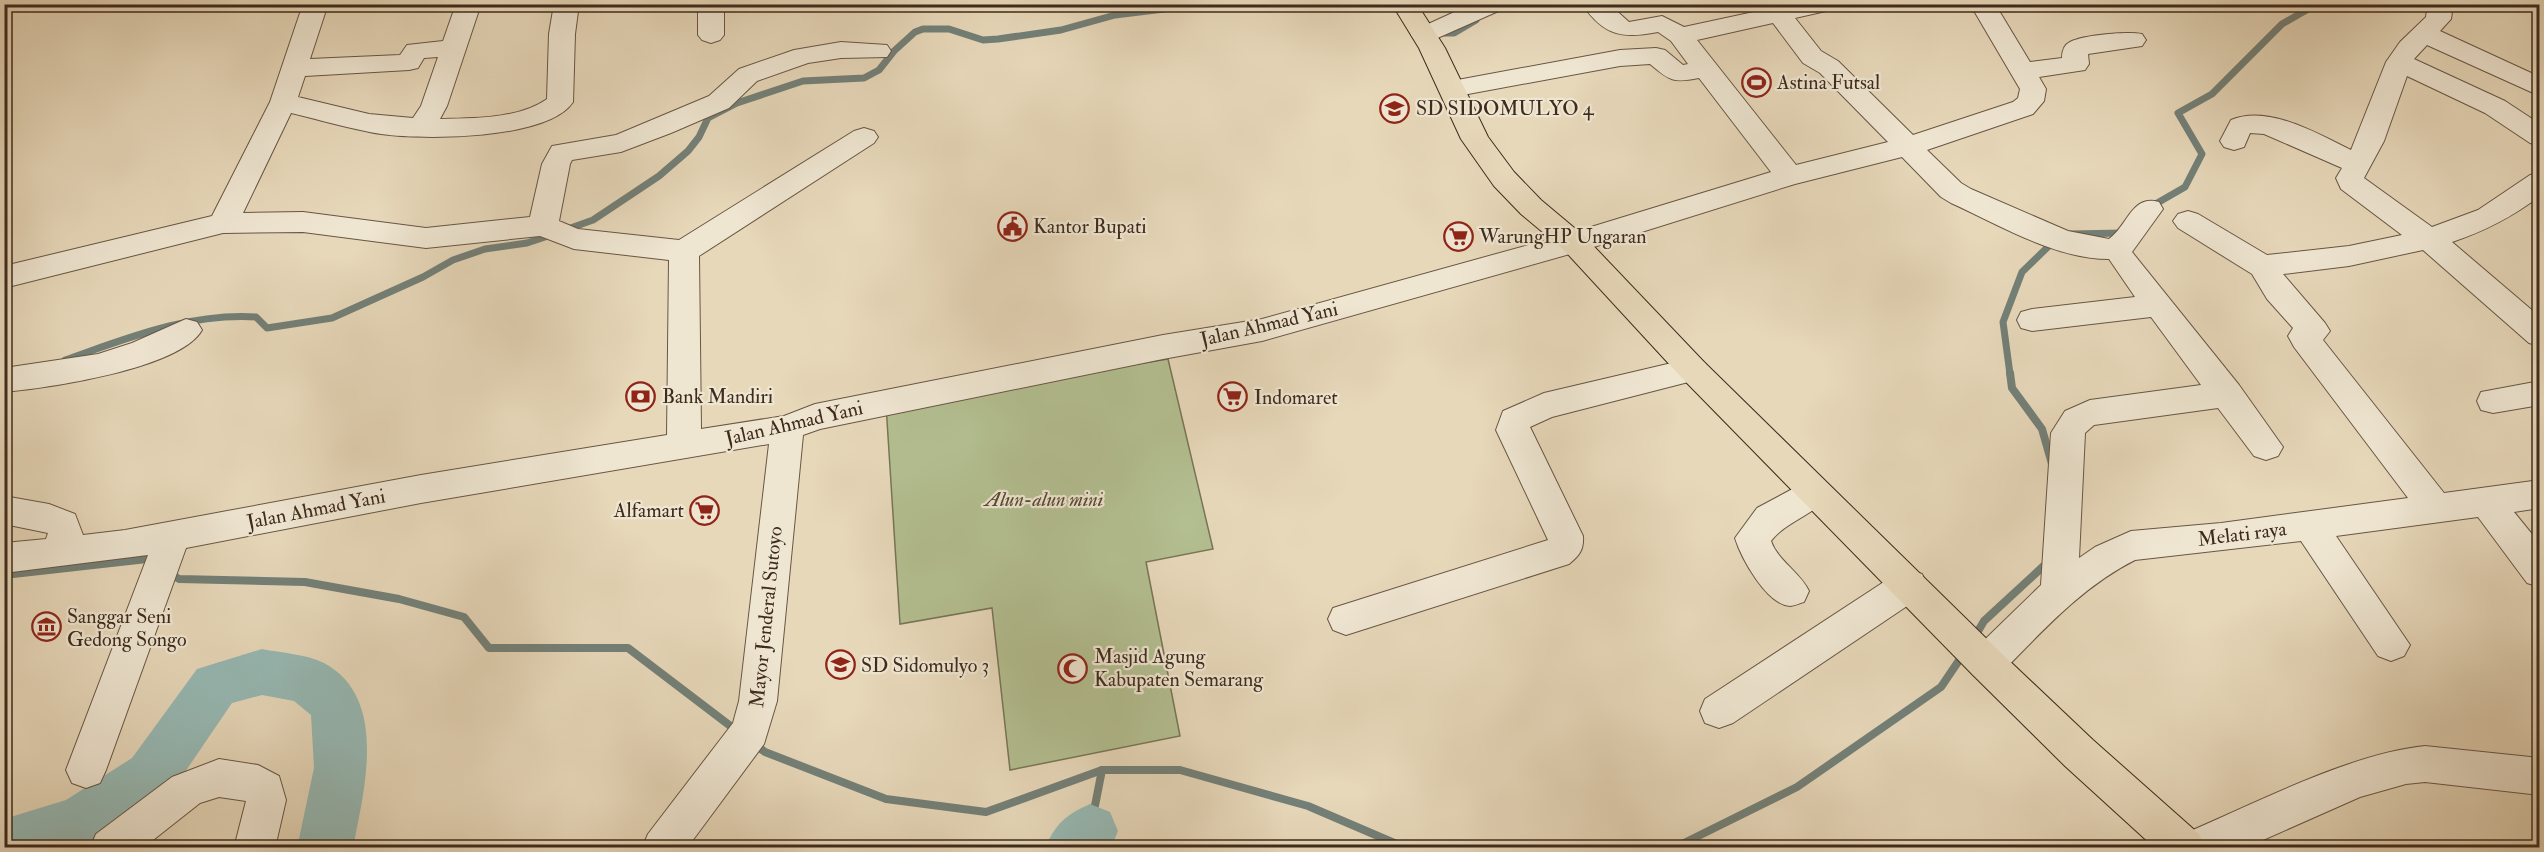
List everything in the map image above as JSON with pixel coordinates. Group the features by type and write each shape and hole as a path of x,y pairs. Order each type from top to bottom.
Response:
{"main road":[{"path":"1404,4 1430,32 1452,89 1475,139 1494,166 1531,207 1574,243 1693,370 1973,650 2079,753 2185,848"}],"street":[{"path":"223,223 283,102 316,4"},
{"path":"421,128 434,106 469,4"},
{"path":"283,102 363,122 421,128 504,122 545,114 560,102 562,34 567,4"},
{"path":"711,4 711,35"},
{"path":"1430,32 1494,4"},
{"path":"1594,4 1618,29 1629,32 1662,24 1680,36 1789,176"},
{"path":"1680,36 1775,10 1826,4"},
{"path":"1982,4 2024,71 2076,64 2075,51 2080,47 2133,40"},
{"path":"2441,4 2438,19 2399,62 2370,141 2350,178 2356,187 2428,237 2477,277 2540,335"},
{"path":"1775,10 1812,57 1829,67 1951,190 1961,196 2057,239 2112,249 2122,243 2149,209"},
{"path":"2423,33 2540,88"},
{"path":"294,69 409,62 416,51 455,48"},
{"path":"543,226 556,164 562,152 621,143 719,102 748,75 803,56 841,50 878,51"},
{"path":"1452,89 1620,58 1656,56 1678,74 1706,69"},
{"path":"2399,62 2495,107 2540,137"},
{"name":"Jalan Ahmad Yani","path":"4,558 125,545 166,553 432,487 684,447 787,428 815,417 1005,381 1163,347 1262,330 1574,243 1789,176 1909,146 2023,108 2034,95 2024,71"},
{"path":"2234,141 2239,128 2243,125 2264,124 2358,164"},
{"path":"4,277 223,223 303,222 426,238 543,226 574,239 684,250 864,137"},
{"path":"2263,267 2297,259 2346,256 2428,237 2483,219 2503,209 2540,182"},
{"path":"2188,221 2263,267 2278,291 2314,331 2304,336 2305,339 2372,429 2435,507"},
{"path":"684,250 684,447"},
{"path":"2124,260 2266,447"},
{"path":"2032,321 2160,305"},
{"path":"4,380 62,375 114,363 186,330"},
{"path":"1346,619 1556,554 1563,549 1566,546 1565,536 1513,430 1515,420 1544,406 1693,370"},
{"path":"2493,401 2540,393"},
{"path":"2059,591 2068,433 2071,426 2079,417 2090,413 2228,394"},
{"name":"Mayor Jenderal Sutoyo","path":"662,848 743,741 759,701 787,428"},
{"path":"1791,591 1764,564 1753,538 1769,518 1813,492"},
{"name":"Melati raya","path":"1973,650 2040,607 2108,557 2132,546 2221,538 2485,500 2540,495"},
{"path":"2485,500 2540,572"},
{"path":"4,510 49,518 63,525 66,532 60,552"},
{"path":"2309,525 2391,645"},
{"path":"86,770 166,553"},
{"path":"1719,711 1909,585"},
{"path":"2197,848 2356,780 2406,766 2425,765 2540,777"},
{"path":"110,848 186,790 219,778 258,784 265,789 266,800 254,848"}],"green space":[{"name":"Alun-alun mini","path":"1168,359 1213,549 1146,562 1180,736 1010,770 992,608 900,624 886,405"}],"waterway":[{"path":"565,230 593,220 659,176 688,151 699,137 708,118 737,103 803,81 864,78 879,70 894,51 915,32 923,29 949,29 983,40 998,39 1061,30 1115,15 1205,4"},
{"path":"2152,206 2185,187 2202,154 2178,113 2212,94 2282,24 2317,4"},
{"path":"1441,33 1454,33 1476,20"},
{"path":"2070,234 2123,233"},
{"path":"65,360 159,329 206,319 256,317 267,328 332,318 423,277 453,260 485,249 527,243 554,234"},
{"path":"2010,374 2003,322 2022,272 2054,241"},
{"path":"2010,373 2012,388 2042,429 2052,464"},
{"path":"4,575 147,559 153,563"},
{"path":"1974,638 1984,621 2049,561"},
{"path":"168,572 179,579 305,582 399,599 464,617 489,648 628,648 737,731"},
{"path":"1674,848 1797,787 1941,687 1964,653"},
{"path":"4,846 80,822 151,776 215,685 262,672 307,680 336,705 341,768 325,848"},
{"path":"754,744 765,752 886,799 986,812 1102,770"},
{"path":"1090,831 1102,770"},
{"path":"1102,770 1180,770 1308,806 1406,848"},
{"path":"1073,848 1090,831"}],"place":[{"name":"Astina Futsal","path":"1756,82"},
{"name":"SD SIDOMULYO 4","path":"1395,108"},
{"name":"Kantor Bupati","path":"1012,226"},
{"name":"WarungHP Ungaran","path":"1458,236"},
{"name":"Bank Mandiri","path":"641,396"},
{"name":"Indomaret","path":"1233,397"},
{"name":"Alfamart","path":"705,510"},
{"name":"Sanggar Seni Gedong Songo","path":"46,627"},
{"name":"SD Sidomulyo 3","path":"840,665"},
{"name":"Masjid Agung Kabupaten Semarang","path":"1073,668"}]}
